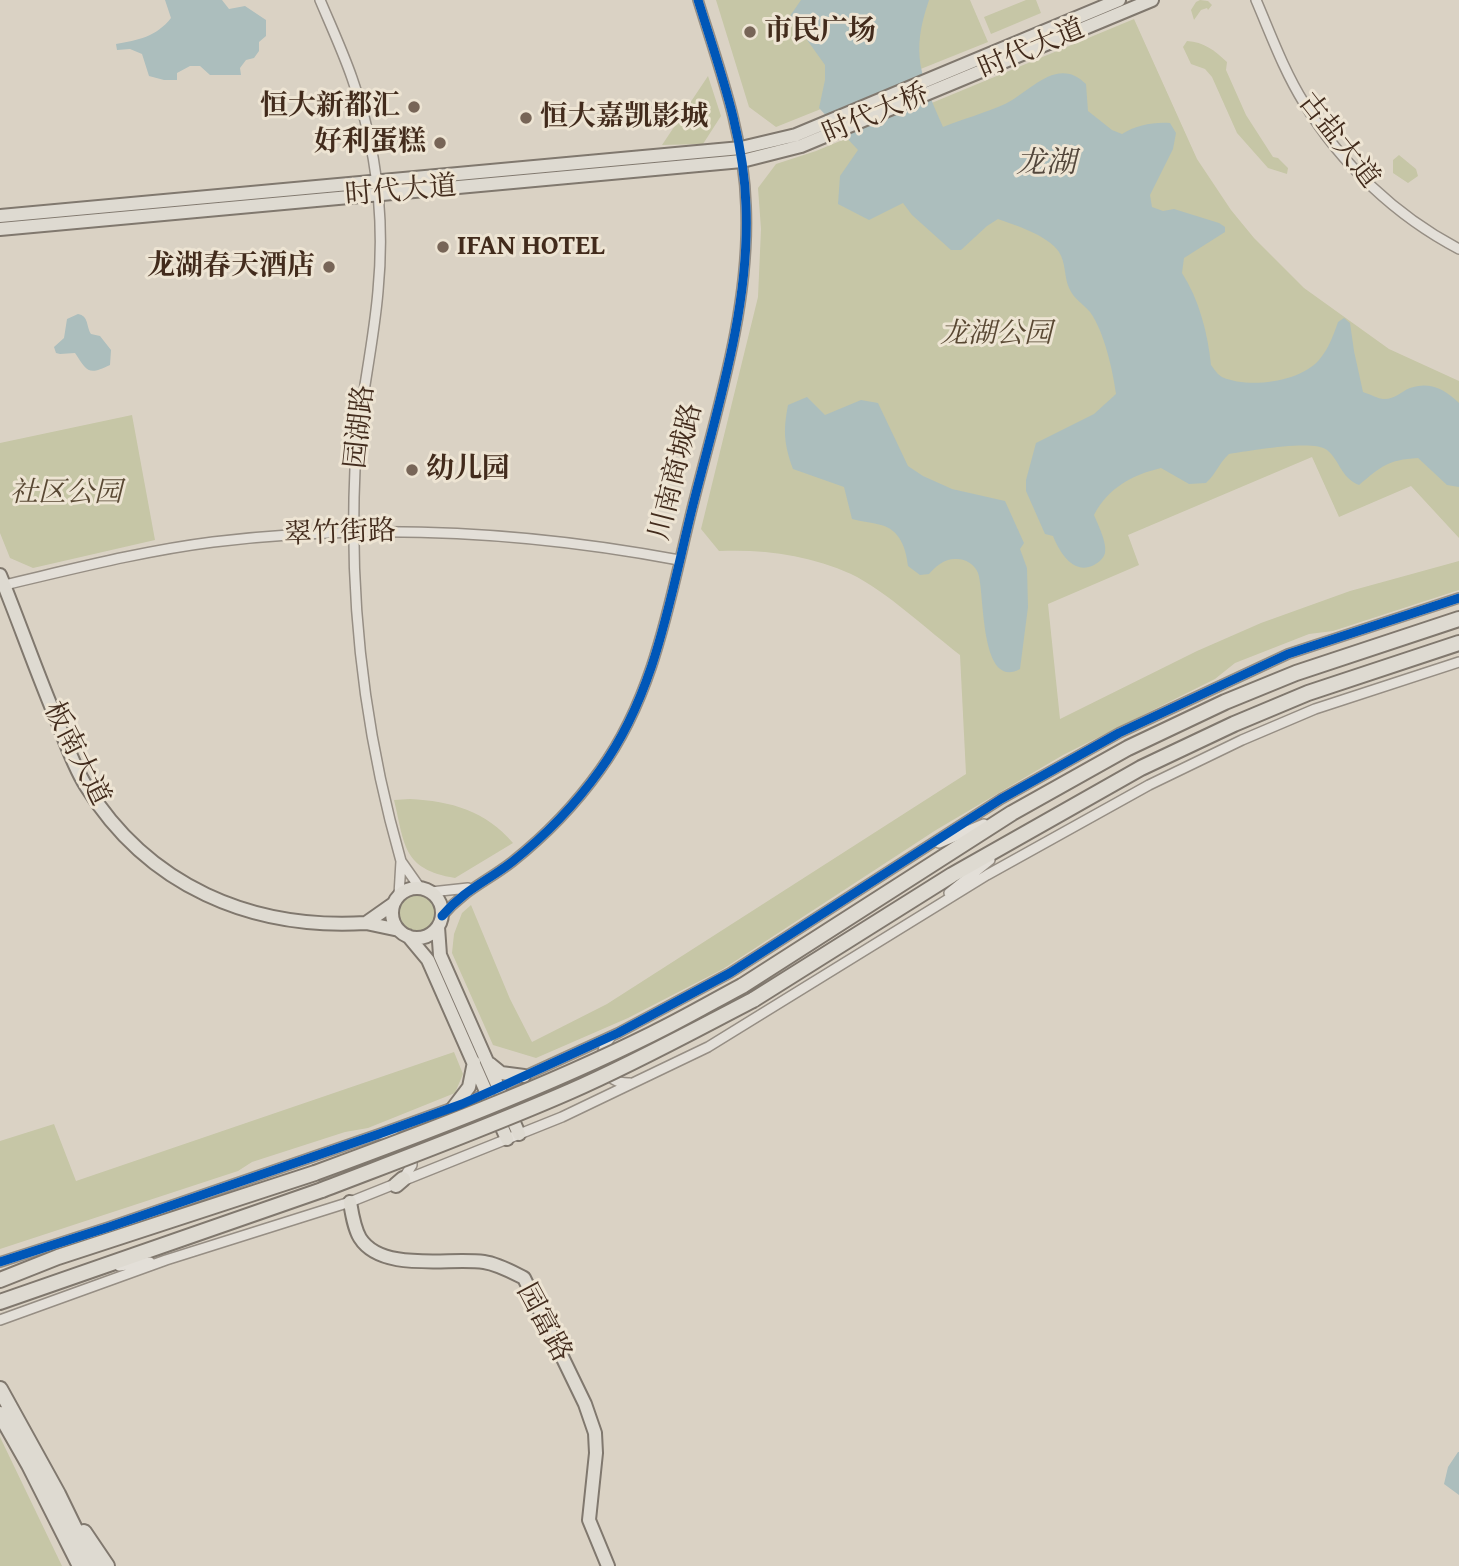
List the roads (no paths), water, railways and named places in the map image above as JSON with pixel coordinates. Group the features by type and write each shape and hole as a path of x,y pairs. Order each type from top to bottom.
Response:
{"highway":[{"path":"0,1280 58,1258 315,1173 455,1121 653,1034 742,986 1012,813 1128,748 1225,702 1296,673 1459,620"},
{"path":"0,1301 322,1190 462,1137 572,1091 753,1000 1024,833 1141,768 1308,693 1459,643"},
{"path":"0,1389 58,1494 93,1566"},
{"path":"0,1414 61,1527 78,1566"},
{"path":"58,1494 107,1566"}],"main road":[{"name":"时代大道","path":"947,79 1119,0"},
{"name":"时代大道","path":"947,79 1152,0"},
{"name":"时代大桥","path":"799,141 947,79"},
{"name":"时代大道","path":"0,216 379,187 742,154 799,141"},
{"name":"时代大道","path":"0,229 379,187"},
{"name":"板南大道","path":"2,580 39,679 85,784 100,807 138,849 178,880 229,906 300,923 366,923 388,926 403,933"},
{"path":"366,923 409,889 425,890 438,900 440,955 480,1062 501,1073 524,1076"},
{"path":"396,899 393,920 428,960 480,1062 513,1137"},
{"path":"403,933 424,937 440,921"},
{"path":"453,1108 469,1087 480,1062"},
{"name":"园富路","path":"349,1202 361,1240 374,1251 398,1259 425,1262 487,1262 524,1278 585,1405 595,1433 596,1453 589,1520 608,1566"}],"street":[{"name":"园湖路","path":"320,0 352,77 366,121 379,187 381,253 357,453 354,532 360,658 377,764 401,861"},
{"name":"川南商城路","path":"470,888 511,863 560,820 581,796 618,743 647,682 679,560 734,338 746,258 747,205 742,154 733,111 698,0"},
{"name":"古盐大道","path":"1256,0 1290,77 1304,104 1326,135 1362,177 1388,202 1438,238 1459,249"},
{"name":"翠竹街路","path":"2,580 212,542 354,532 437,532 545,539 617,548 679,560"},
{"path":"640,1080 623,1084 608,1076 603,1069 602,1052 611,1037 730,973 1000,799 1086,750 1205,691 1288,654 1459,598"},
{"path":"4,1319 166,1260 349,1202 513,1137 640,1080 708,1047 1002,866 1139,790 1242,740 1315,709 1459,662"},
{"path":"913,854 1012,813"},
{"path":"920,916 1024,833"},
{"path":"401,861 425,890 470,888"},
{"path":"396,899 401,861"},
{"path":"440,921 470,888"},
{"path":"0,1262 453,1108 618,1033"},
{"path":"379,1134 397,1136 410,1147 412,1164 400,1182"},
{"path":"58,1258 109,1227"},
{"path":"94,1269 166,1260"}],"water":[{"path":"165,0 222,0 229,9 245,6 266,20 266,36 259,42 259,51 254,58 246,60 240,68 241,75 210,75 200,66 190,66 177,73 177,80 149,76 142,54 130,49 117,50 116,44 146,37 159,30 171,18"},
{"name":"龙湖","path":"801,0 929,0 923,19 919,51 924,79 943,127 1005,104 1044,79 1065,73 1086,84 1088,111 1112,130 1122,134 1145,125 1170,123 1176,133 1173,149 1150,195 1152,207 1163,211 1174,209 1225,227 1225,232 1184,258 1182,273 1198,305 1208,341 1211,365 1222,377 1233,381 1260,383 1300,374 1319,360 1338,322 1344,318 1350,323 1363,392 1388,399 1410,388 1424,385 1442,390 1459,403 1459,487 1447,485 1418,458 1399,460 1386,465 1359,485 1344,474 1327,450 1320,447 1280,447 1229,454 1206,483 1189,484 1161,468 1122,484 1106,497 1094,515 1105,544 1103,557 1086,568 1073,565 1063,555 1053,536 1045,534 1026,491 1026,480 1036,443 1094,414 1116,394 1100,330 1090,312 1071,292 1059,252 1048,241 1031,232 998,219 961,250 951,250 912,215 903,203 869,220 838,204 840,176 858,150 819,108 825,65 790,16"},
{"path":"78,314 86,319 91,334 100,336 111,350 110,365 92,371 86,368 75,353 56,353 54,347 64,338 67,319"},
{"path":"807,397 825,415 861,400 878,403 908,466 952,489 1005,501 1024,543 1020,549 1027,568 1028,607 1020,669 1007,672 997,666 991,653 986,636 978,573 972,565 967,561 953,559 938,565 929,574 920,575 908,566 904,546 893,531 888,527 852,519 844,487 793,469 785,437 788,405"},
{"path":"1458,1452 1459,1495 1444,1484 1448,1467"}],"place":[{"name":"市民广场","path":"750,32"},
{"name":"恒大新都汇","path":"414,107"},
{"name":"恒大嘉凯影城","path":"526,118"},
{"name":"好利蛋糕","path":"440,143"},
{"name":"IFAN HOTEL","path":"443,247"},
{"name":"龙湖春天酒店","path":"329,267"},
{"name":"幼儿园","path":"412,470"}],"park label":[{"name":"龙湖公园","path":"996,335"},
{"name":"社区公园","path":"66,494"}]}
